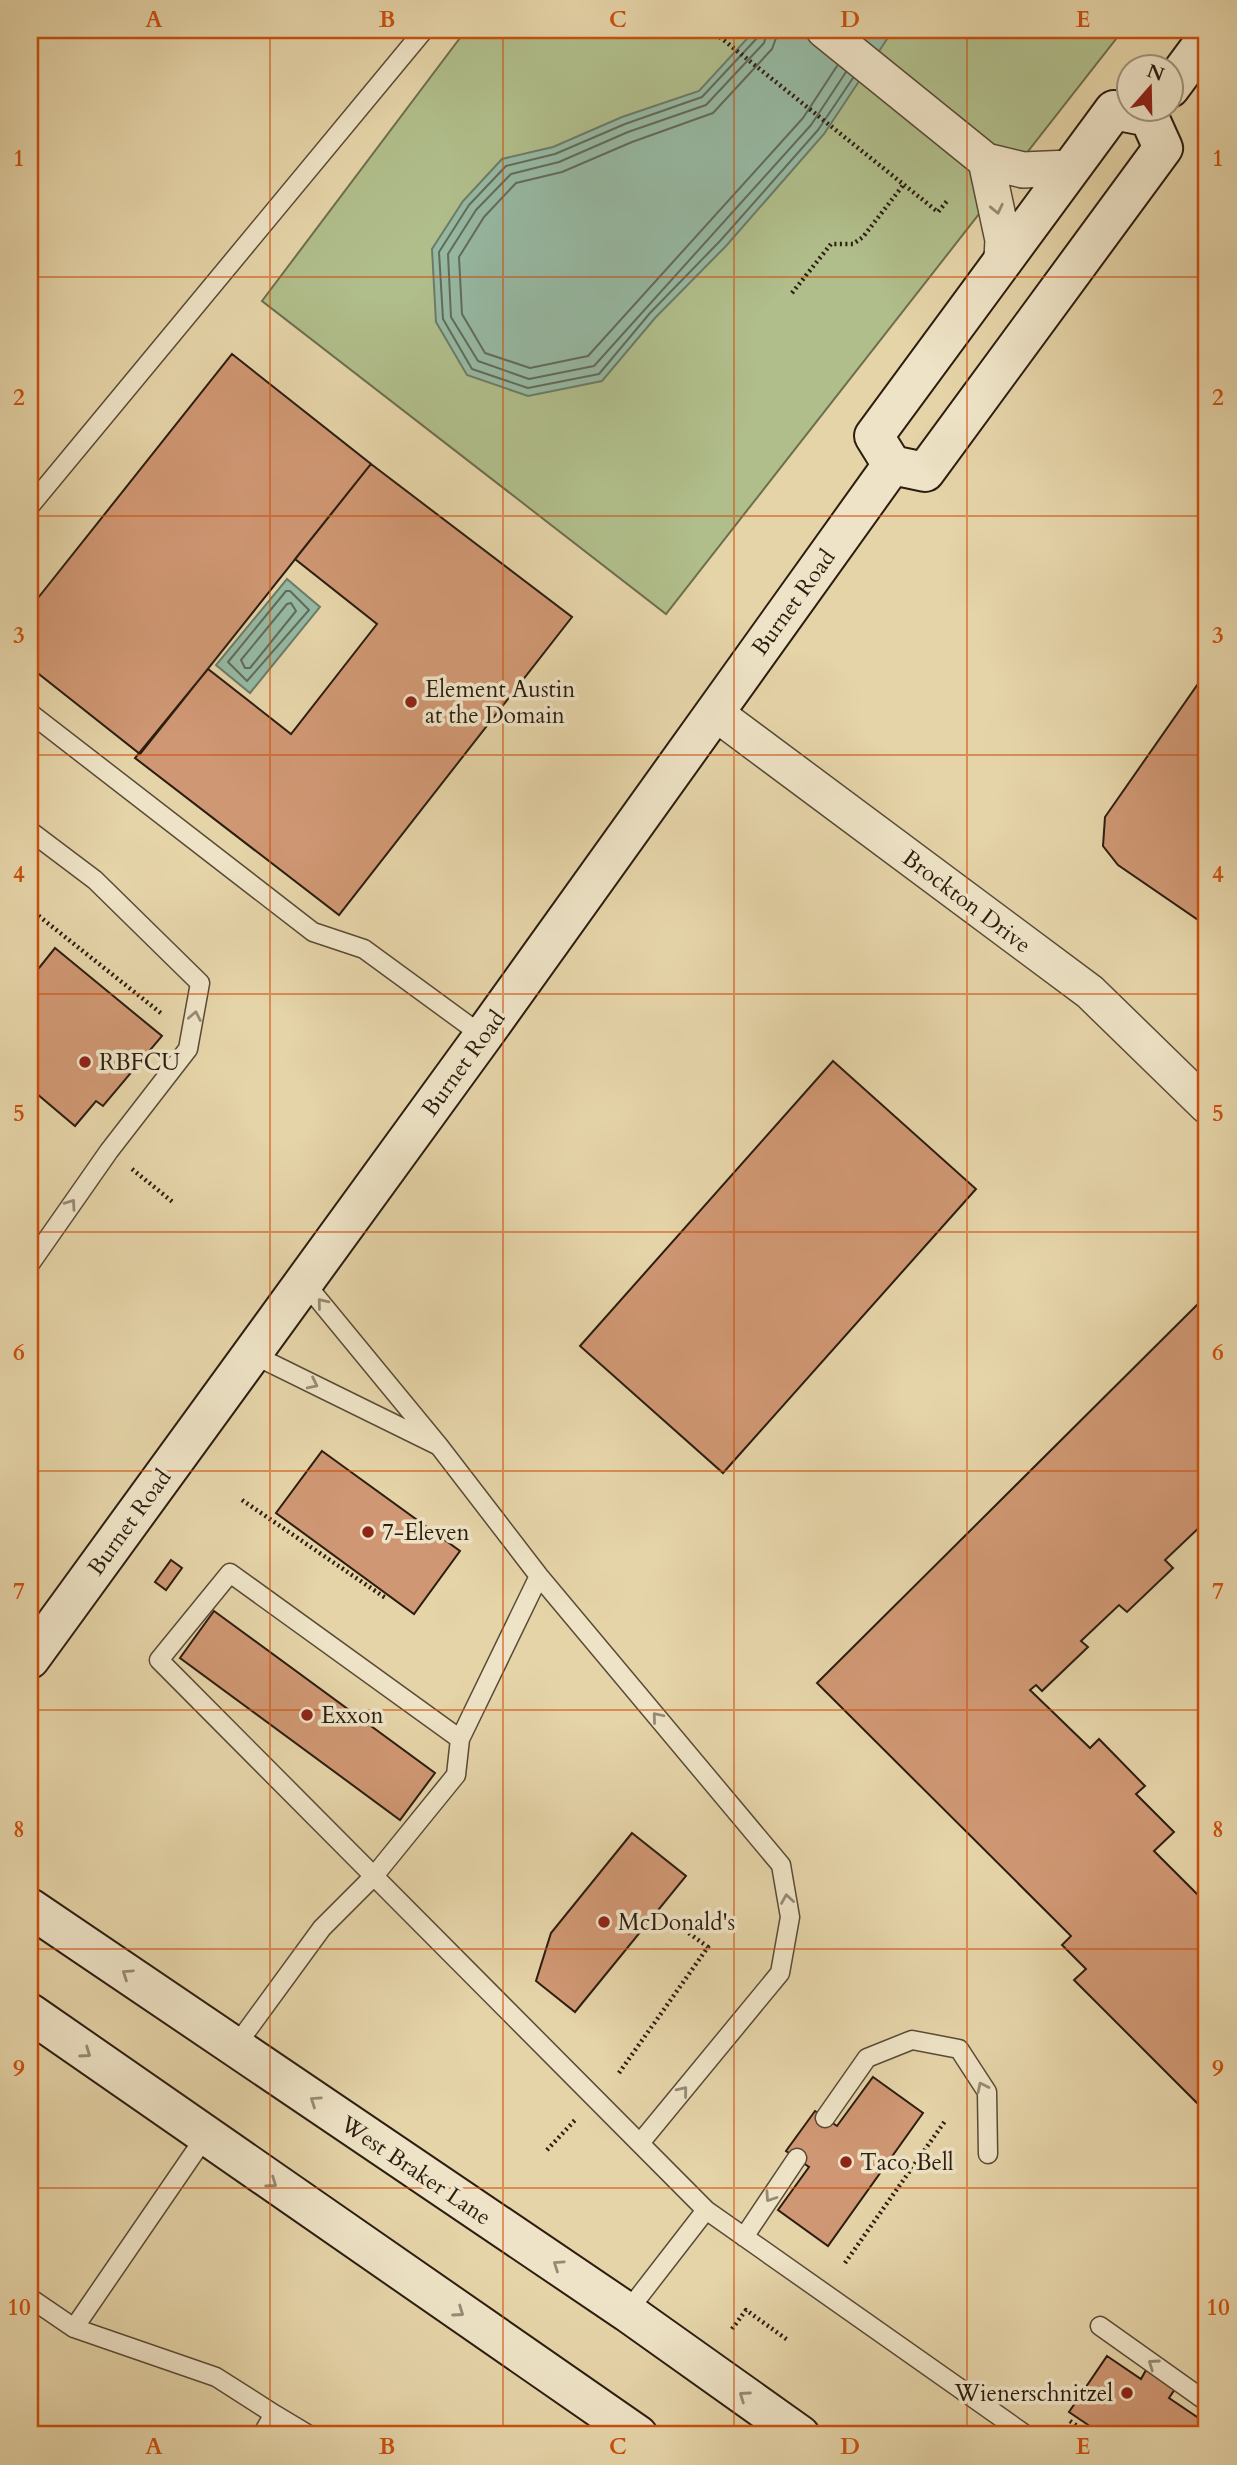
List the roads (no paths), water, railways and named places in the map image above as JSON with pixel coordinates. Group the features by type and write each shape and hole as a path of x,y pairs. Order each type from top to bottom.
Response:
{"main road":[{"path":"1184,70 1207,38"},
{"path":"1114,110 1002,258 874,436 892,465 925,472 1164,148 1161,122"},
{"name":"Burnet Road","path":"30,1659 892,465"},
{"name":"West Braker Lane","path":"30,1908 627,2312 800,2435"},
{"path":"30,2013 638,2435"}],"street":[{"path":"824,30 986,161 1023,170 1070,168"},
{"path":"986,161 1003,240 1002,258"},
{"name":"Brockton Drive","path":"714,712 1090,992 1207,1106"}],"lane":[{"path":"30,506 36,485 424,30"},
{"path":"30,713 313,932 364,948 483,1035"},
{"path":"30,831 94,880 200,983 188,1049 108,1151 31,1261"},
{"path":"304,1282 439,1447 539,1576 781,1865 790,1917 780,1973 640,2143"},
{"path":"252,1354 439,1447"},
{"path":"460,1739 230,1573 159,1660 706,2210 1026,2435"},
{"path":"235,2047 323,1928 374,1876 456,1775 460,1739 539,1576"},
{"path":"825,2118 867,2058 912,2040 958,2049 987,2092 988,2154"},
{"path":"74,2328 205,2137"},
{"path":"744,2237 797,2158"},
{"path":"627,2312 706,2210"},
{"path":"30,2298 74,2328 216,2377 309,2435"},
{"path":"1100,2326 1207,2402"},
{"path":"262,2435 274,2414"}],"water":[{"path":"755,30 893,30 824,134 726,246 655,318 602,381 528,396 467,375 436,322 432,249 463,201 502,159 553,147 622,117 699,91"},
{"path":"287,579 320,607 250,693 216,665"}],"place":[{"name":"Element Austin at the Domain","path":"411,702"},
{"name":"RBFCU","path":"85,1062"},
{"name":"7-Eleven","path":"368,1532"},
{"name":"Exxon","path":"307,1715"},
{"name":"McDonald's","path":"604,1922"},
{"name":"Taco Bell","path":"846,2162"},
{"name":"Wienerschnitzel","path":"1127,2393"}]}
